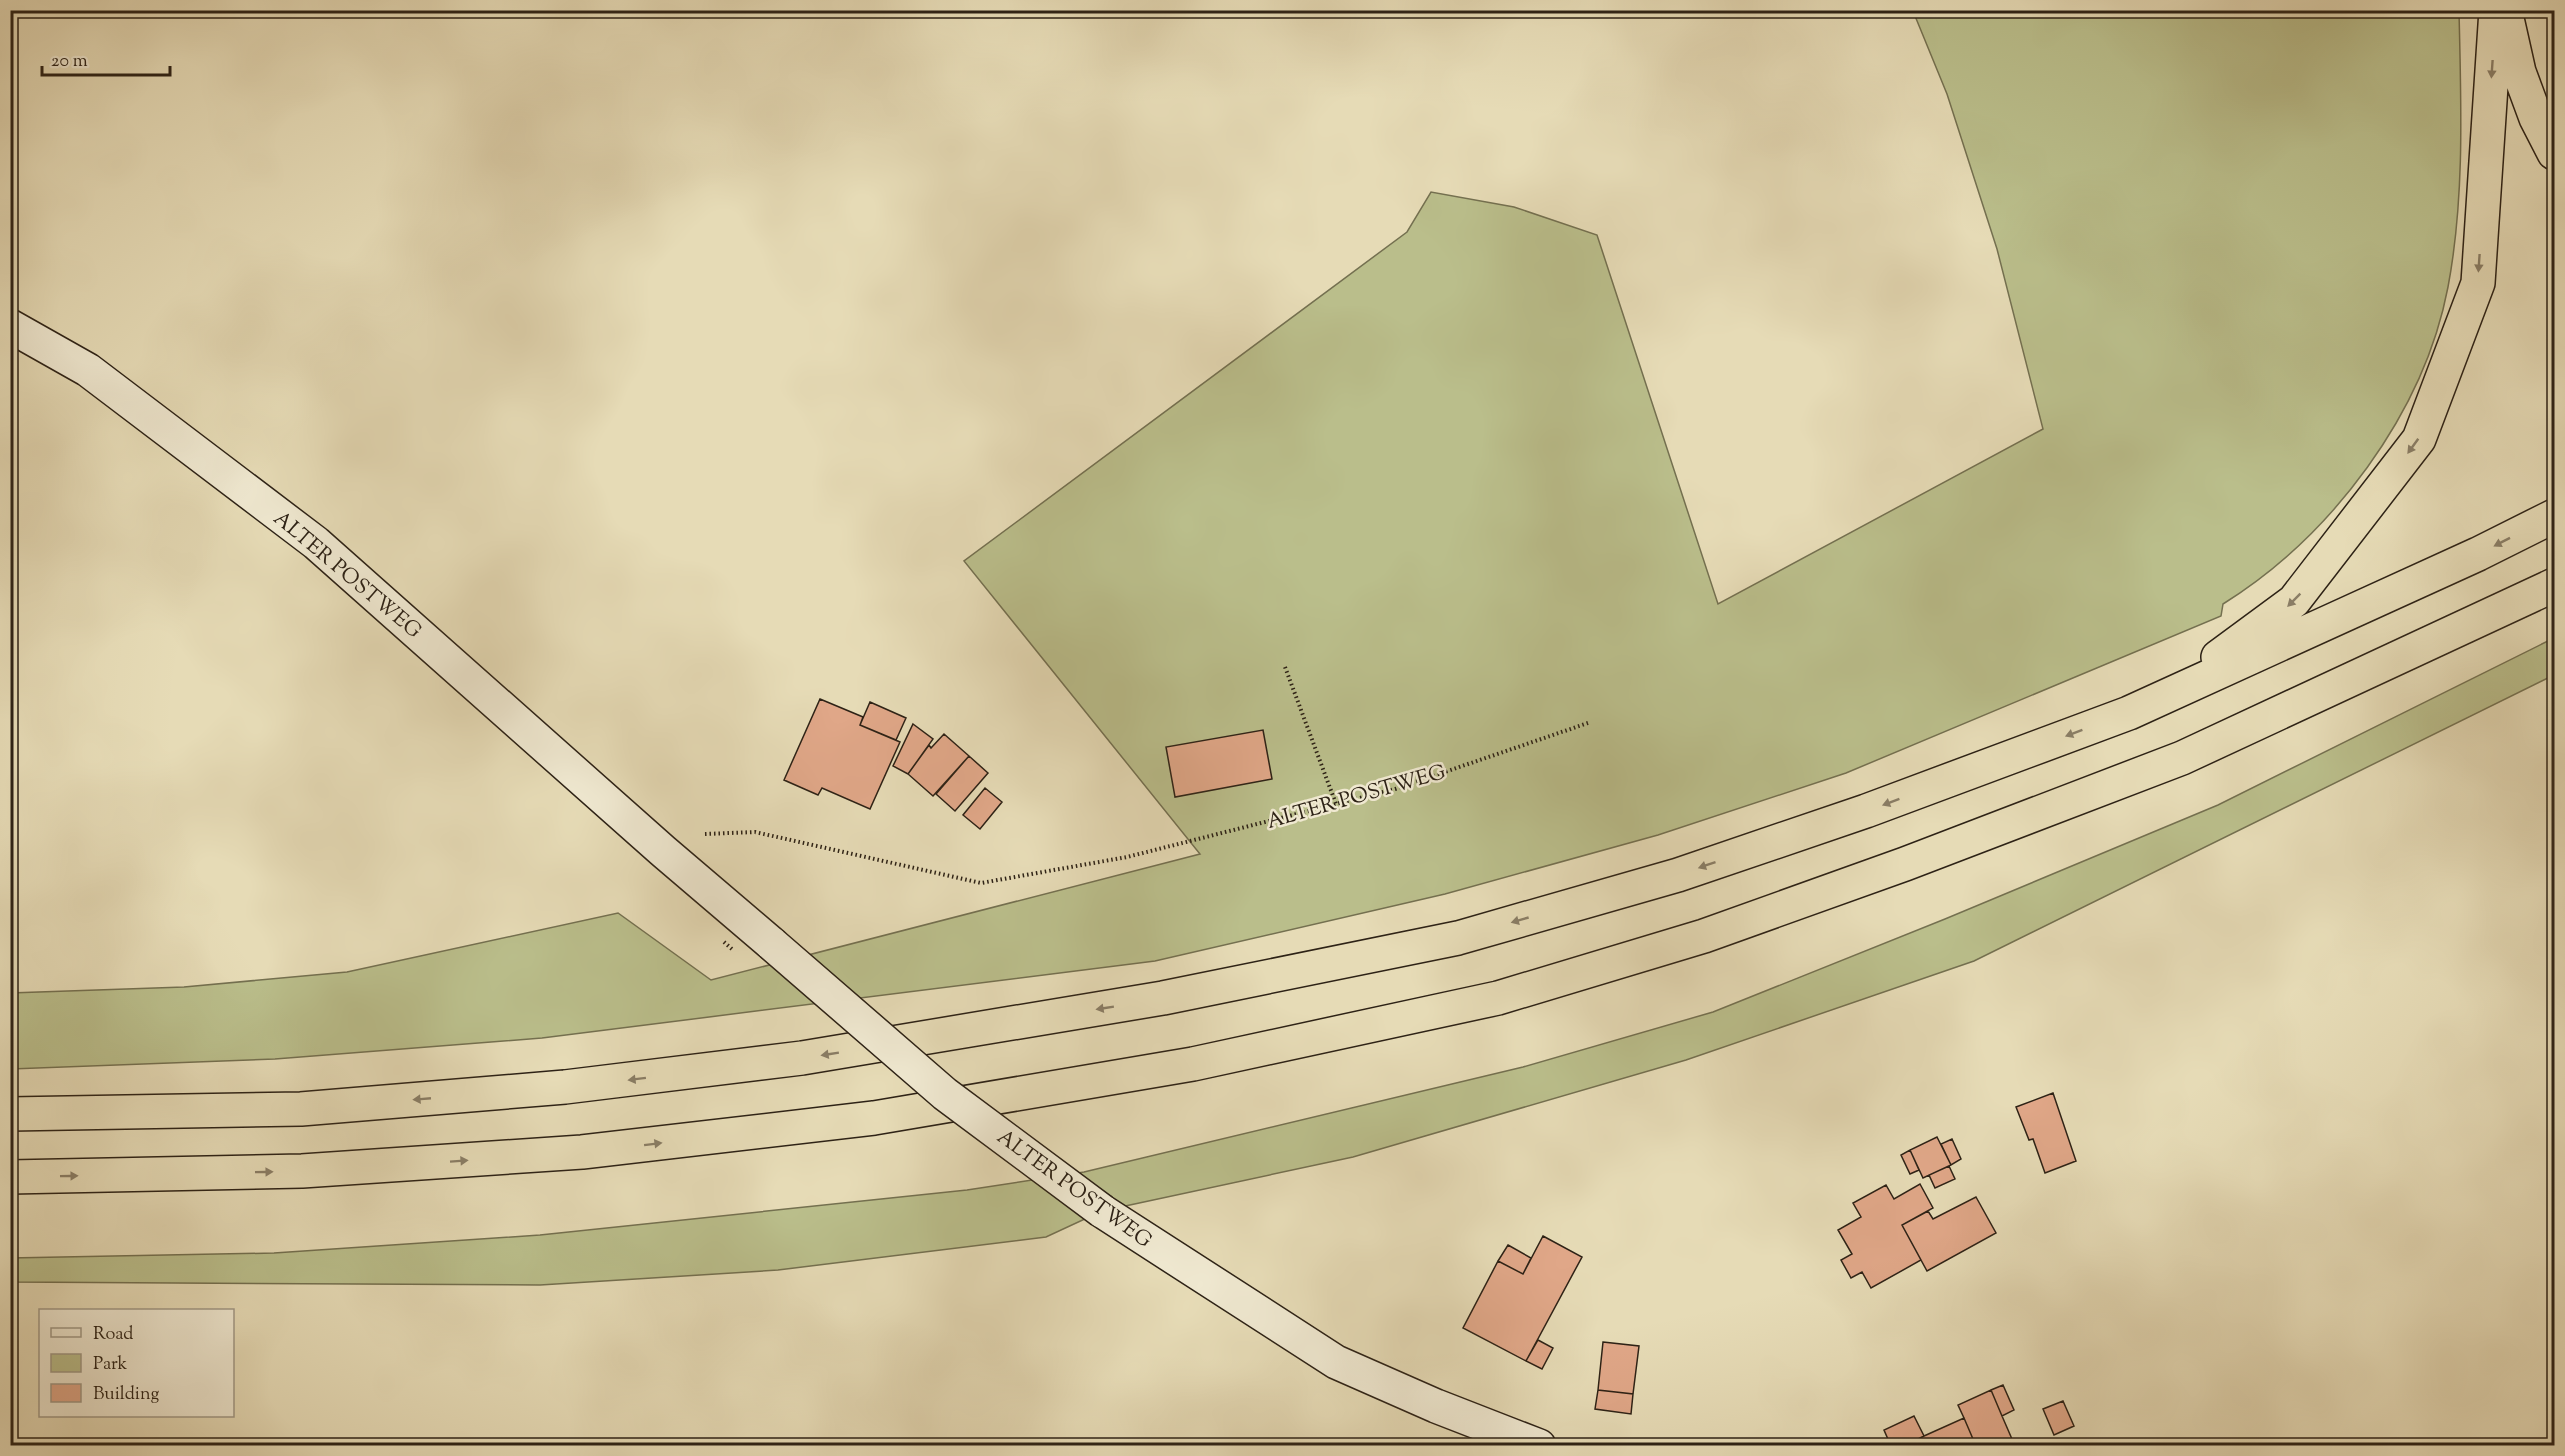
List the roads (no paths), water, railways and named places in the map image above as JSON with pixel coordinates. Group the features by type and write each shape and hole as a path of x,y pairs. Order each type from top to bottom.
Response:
{"highway":[{"path":"2129,713 2218,657 2294,601 2419,439 2478,283 2496,10"},
{"path":"2505,10 2519,72 2536,118 2554,153"},
{"path":"10,1114 301,1108 566,1087 802,1058 1163,998 1458,938 1678,875 1866,811 2129,713 2478,554 2554,516"},
{"path":"10,1177 302,1171 582,1152 874,1118 1193,1064 1498,998 1704,936 1905,864 2171,762 2554,585"}],"street":[{"name":"ALTER POSTWEG","path":"10,326 88,370 316,543 663,851 945,1094 1102,1211 1336,1362 1436,1406 1539,1446"}]}
